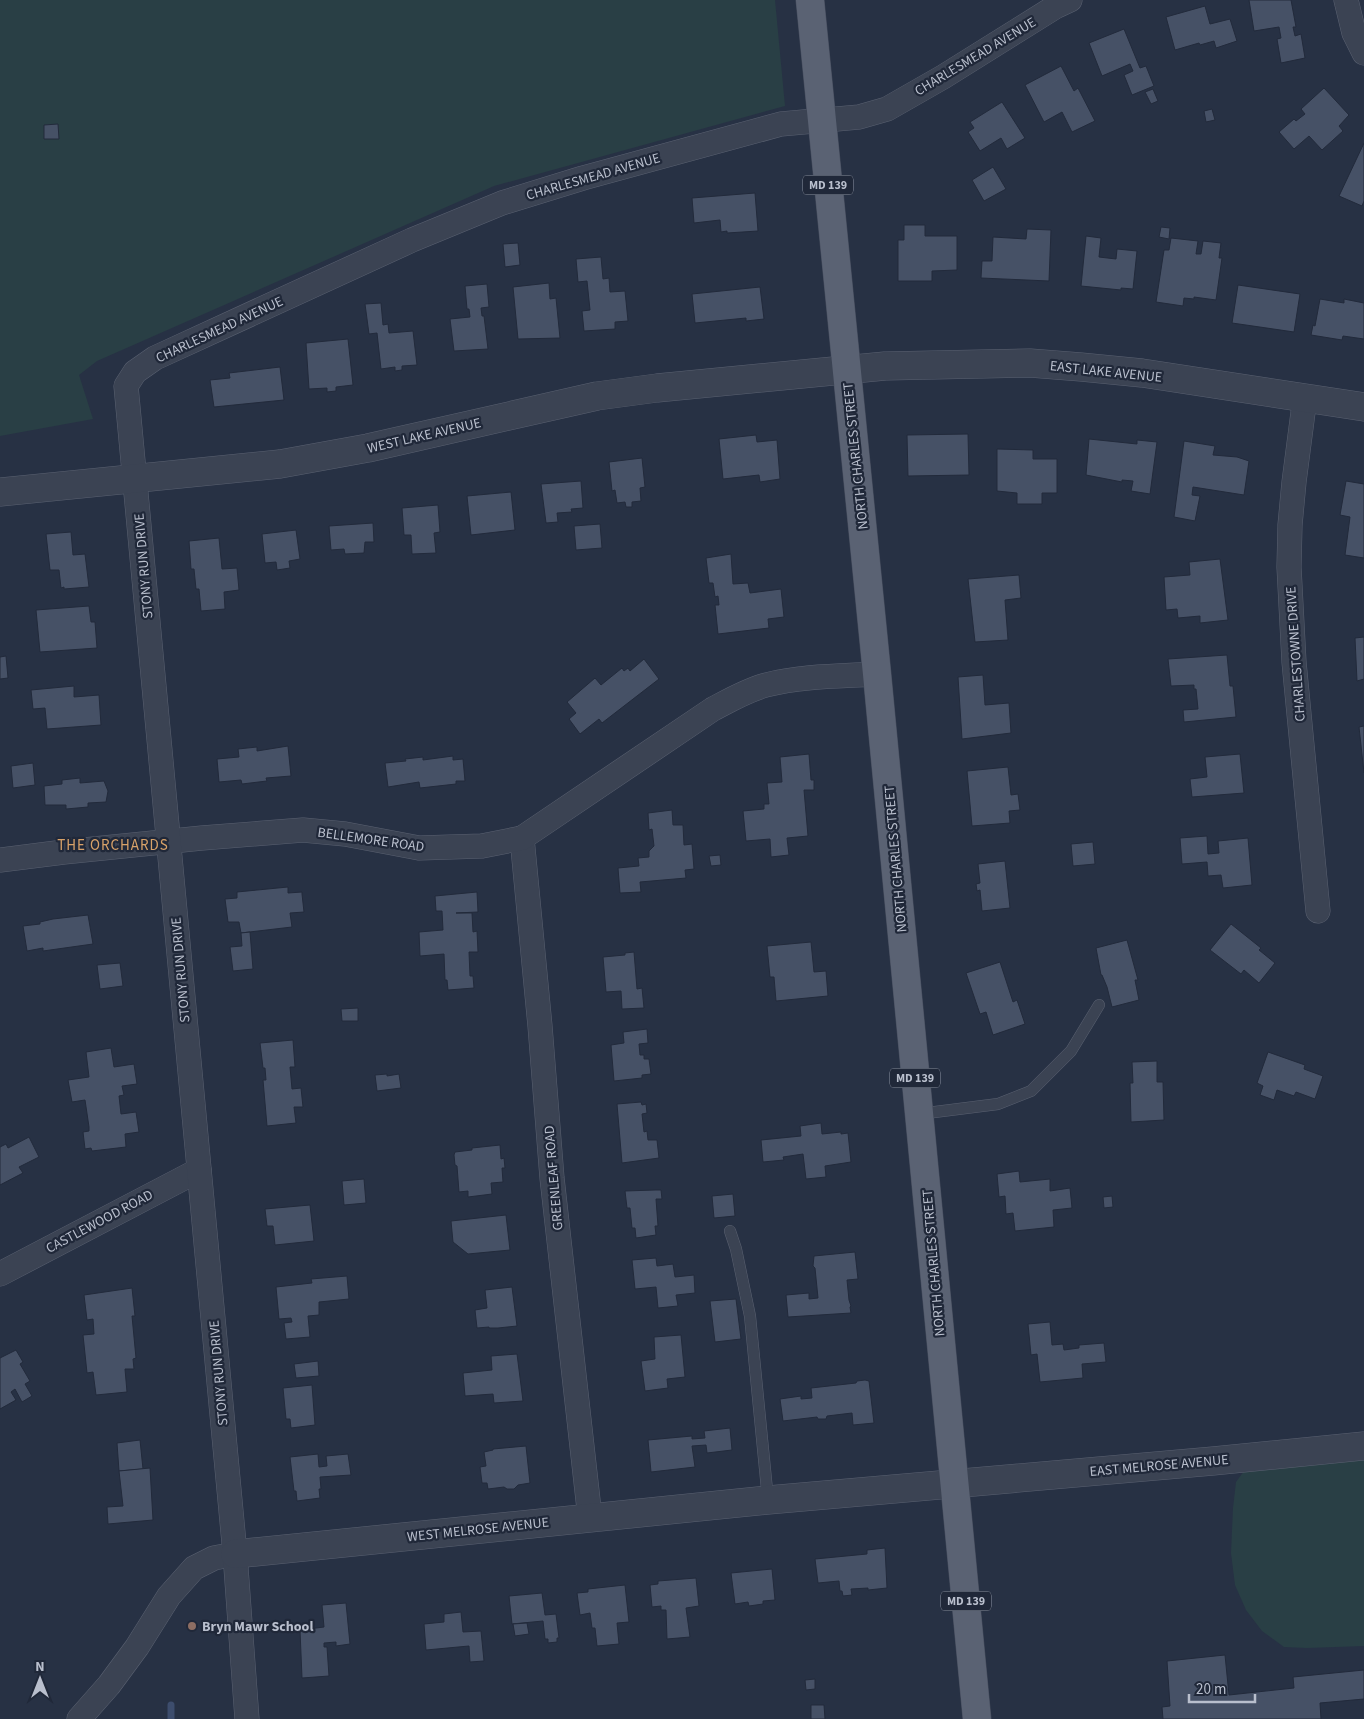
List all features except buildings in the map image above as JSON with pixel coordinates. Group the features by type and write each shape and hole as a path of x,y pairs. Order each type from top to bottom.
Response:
{"main road":[{"name":"NORTH CHARLES STREET","path":"810,0 878,674 977,1719"}],"street":[{"name":"CHARLESMEAD AVENUE","path":"126,386 135,372 155,358 412,240 502,203 575,180 781,124 859,117 887,109 1070,0"},
{"path":"1346,0 1354,33 1364,53"},
{"name":"EAST LAKE AVENUE","path":"846,370 922,365 1030,363 1142,373 1364,407"},
{"name":"WEST LAKE AVENUE","path":"0,492 135,480 320,458 597,396 657,388 846,370"},
{"name":"STONY RUN DRIVE","path":"126,386 235,1554 246,1719"},
{"name":"CHARLESTOWNE DRIVE","path":"1305,397 1290,524 1290,567 1294,662 1318,911"},
{"name":"BELLEMORE ROAD","path":"0,860 260,832 303,830 345,834 419,848 482,846 522,838 698,719 740,695 766,685 793,680 878,674"},
{"name":"GREENLEAF ROAD","path":"522,838 552,1178 590,1518"},
{"name":"CASTLEWOOD ROAD","path":"0,1274 199,1170"},
{"name":"EAST MELROSE AVENUE","path":"954,1483 1364,1446"},
{"name":"WEST MELROSE AVENUE","path":"79,1719 109,1685 137,1647 169,1596 194,1568 214,1558 235,1554 590,1518 954,1483"}],"lane":[{"path":"919,1114 998,1104 1031,1091 1070,1050 1099,1005"},
{"path":"730,1231 736,1249 750,1316 768,1500"}],"green space":[{"path":"0,0 775,0 785,106 494,186 97,361 79,375 93,419 0,436"},
{"path":"1364,1460 1364,1646 1284,1647 1262,1631 1246,1610 1235,1585 1231,1553 1236,1482 1244,1471"}],"waterway":[{"path":"171,1705 171,1719"}],"place":[{"name":"Bryn Mawr School","path":"192,1626"}],"district":[{"name":"THE ORCHARDS","path":"113,845"}]}
